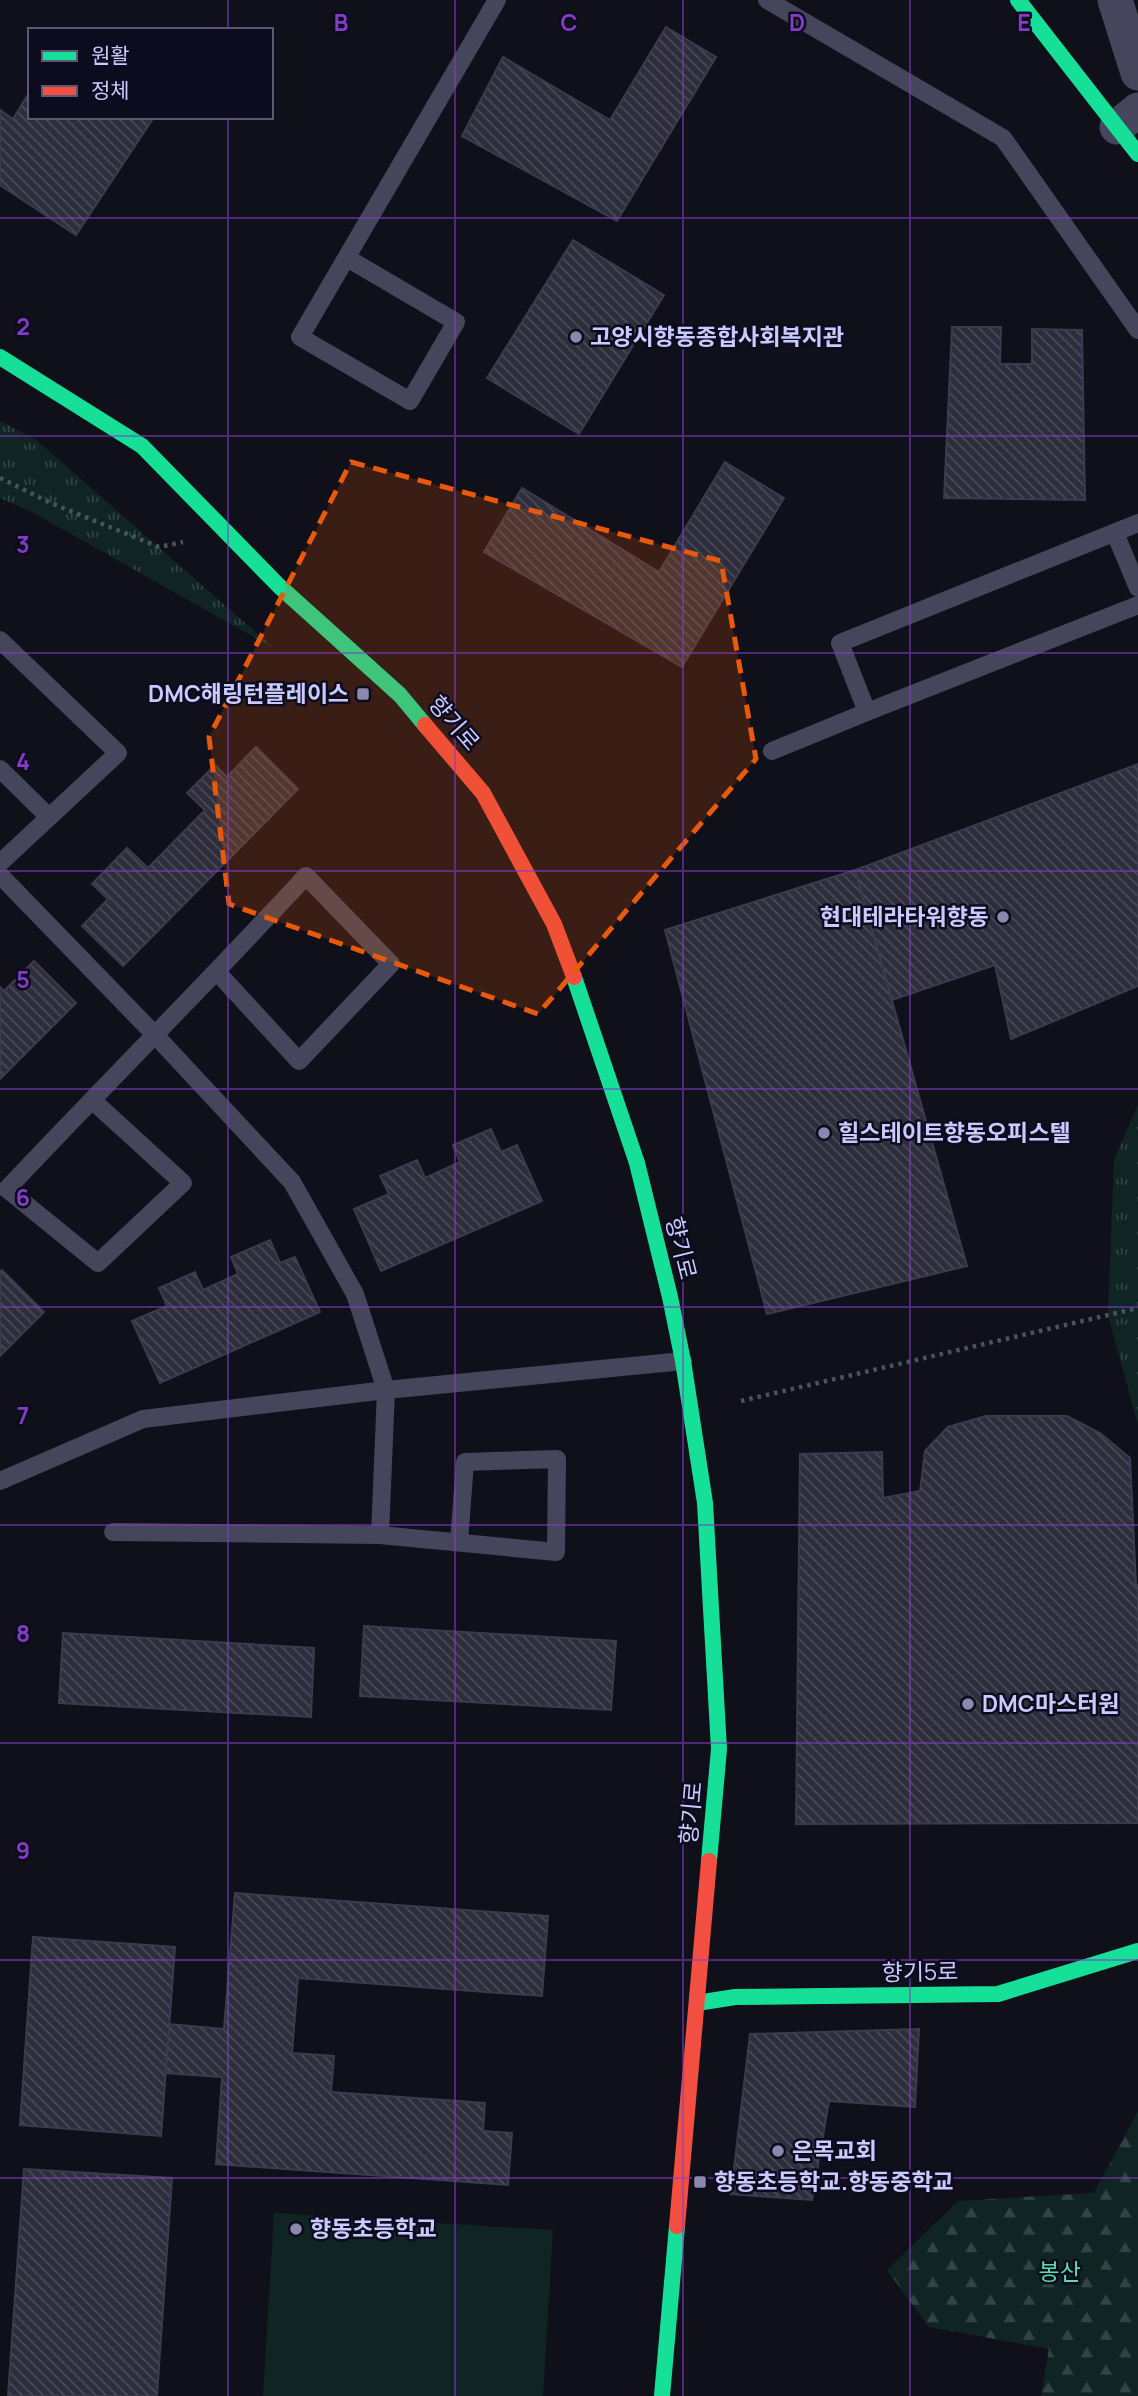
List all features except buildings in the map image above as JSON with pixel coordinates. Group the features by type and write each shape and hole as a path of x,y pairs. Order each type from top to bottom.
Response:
{"main road":[{"path":"1018,0 1128,118 1138,154"},
{"name":"향기로","path":"0,357 142,446 279,586 400,695 483,793 554,924 576,981 637,1164 683,1361 705,1503 719,1749 662,2396"},
{"name":"향기5로","path":"697,2003 735,1997 998,1994 1138,1951"}],"street":[{"path":"1115,0 1138,73"}],"lane":[{"path":"347,258 456,322 410,401 300,337 497,0"},
{"path":"773,2 1003,138 1138,330"},
{"path":"867,712 840,643 1138,523"},
{"path":"1115,533 1138,588"},
{"path":"772,751 1138,605"},
{"path":"0,640 118,753 0,863"},
{"path":"0,769 49,817"},
{"path":"0,875 156,1035 292,1182 355,1294 386,1390 380,1535"},
{"path":"92,1100 183,1183 98,1263 7,1189 92,1100 217,972 306,876 391,964 299,1061 217,972"},
{"path":"0,1481 143,1419 386,1390 683,1361"},
{"path":"113,1532 380,1535 556,1552 557,1459 465,1462 459,1542"}],"path":[{"path":"0,478 51,503 159,547 184,542"},
{"path":"741,1401 1138,1308"}],"highlighted area":[{"path":"351,462 721,561 756,759 538,1014 229,904 209,737"}],"green space":[{"path":"0,421 35,439 275,649 32,512 0,498"},
{"path":"1138,1105 1138,1425 1108,1315 1114,1160"},
{"name":"봉산","path":"1138,2111 1138,2396 1041,2396 1049,2349 929,2327 887,2270 958,2201 1094,2193"},
{"path":"274,2213 553,2230 543,2396 263,2396"}],"traffic: fast":[{"path":"1018,0 1138,154"},
{"path":"0,357 142,446 279,586 400,695 425,725"},
{"path":"574,977 637,1163 683,1361 705,1503 719,1749 709,1861"},
{"path":"697,2003 735,1997 998,1994 1138,1951"},
{"path":"662,2396 677,2226"}],"traffic: jam":[{"path":"425,725 483,793 554,924 574,977"},
{"path":"677,2226 709,1861"}],"place":[{"name":"고양시향동종합사회복지관","path":"576,337"},
{"name":"DMC해링턴플레이스","path":"363,694"},
{"name":"현대테라타워향동","path":"1003,917"},
{"name":"힐스테이트향동오피스텔","path":"824,1133"},
{"name":"DMC마스터원","path":"968,1704"},
{"name":"은목교회","path":"778,2151"},
{"name":"향동초등학교.향동중학교","path":"700,2182"},
{"name":"향동초등학교","path":"296,2229"}]}
